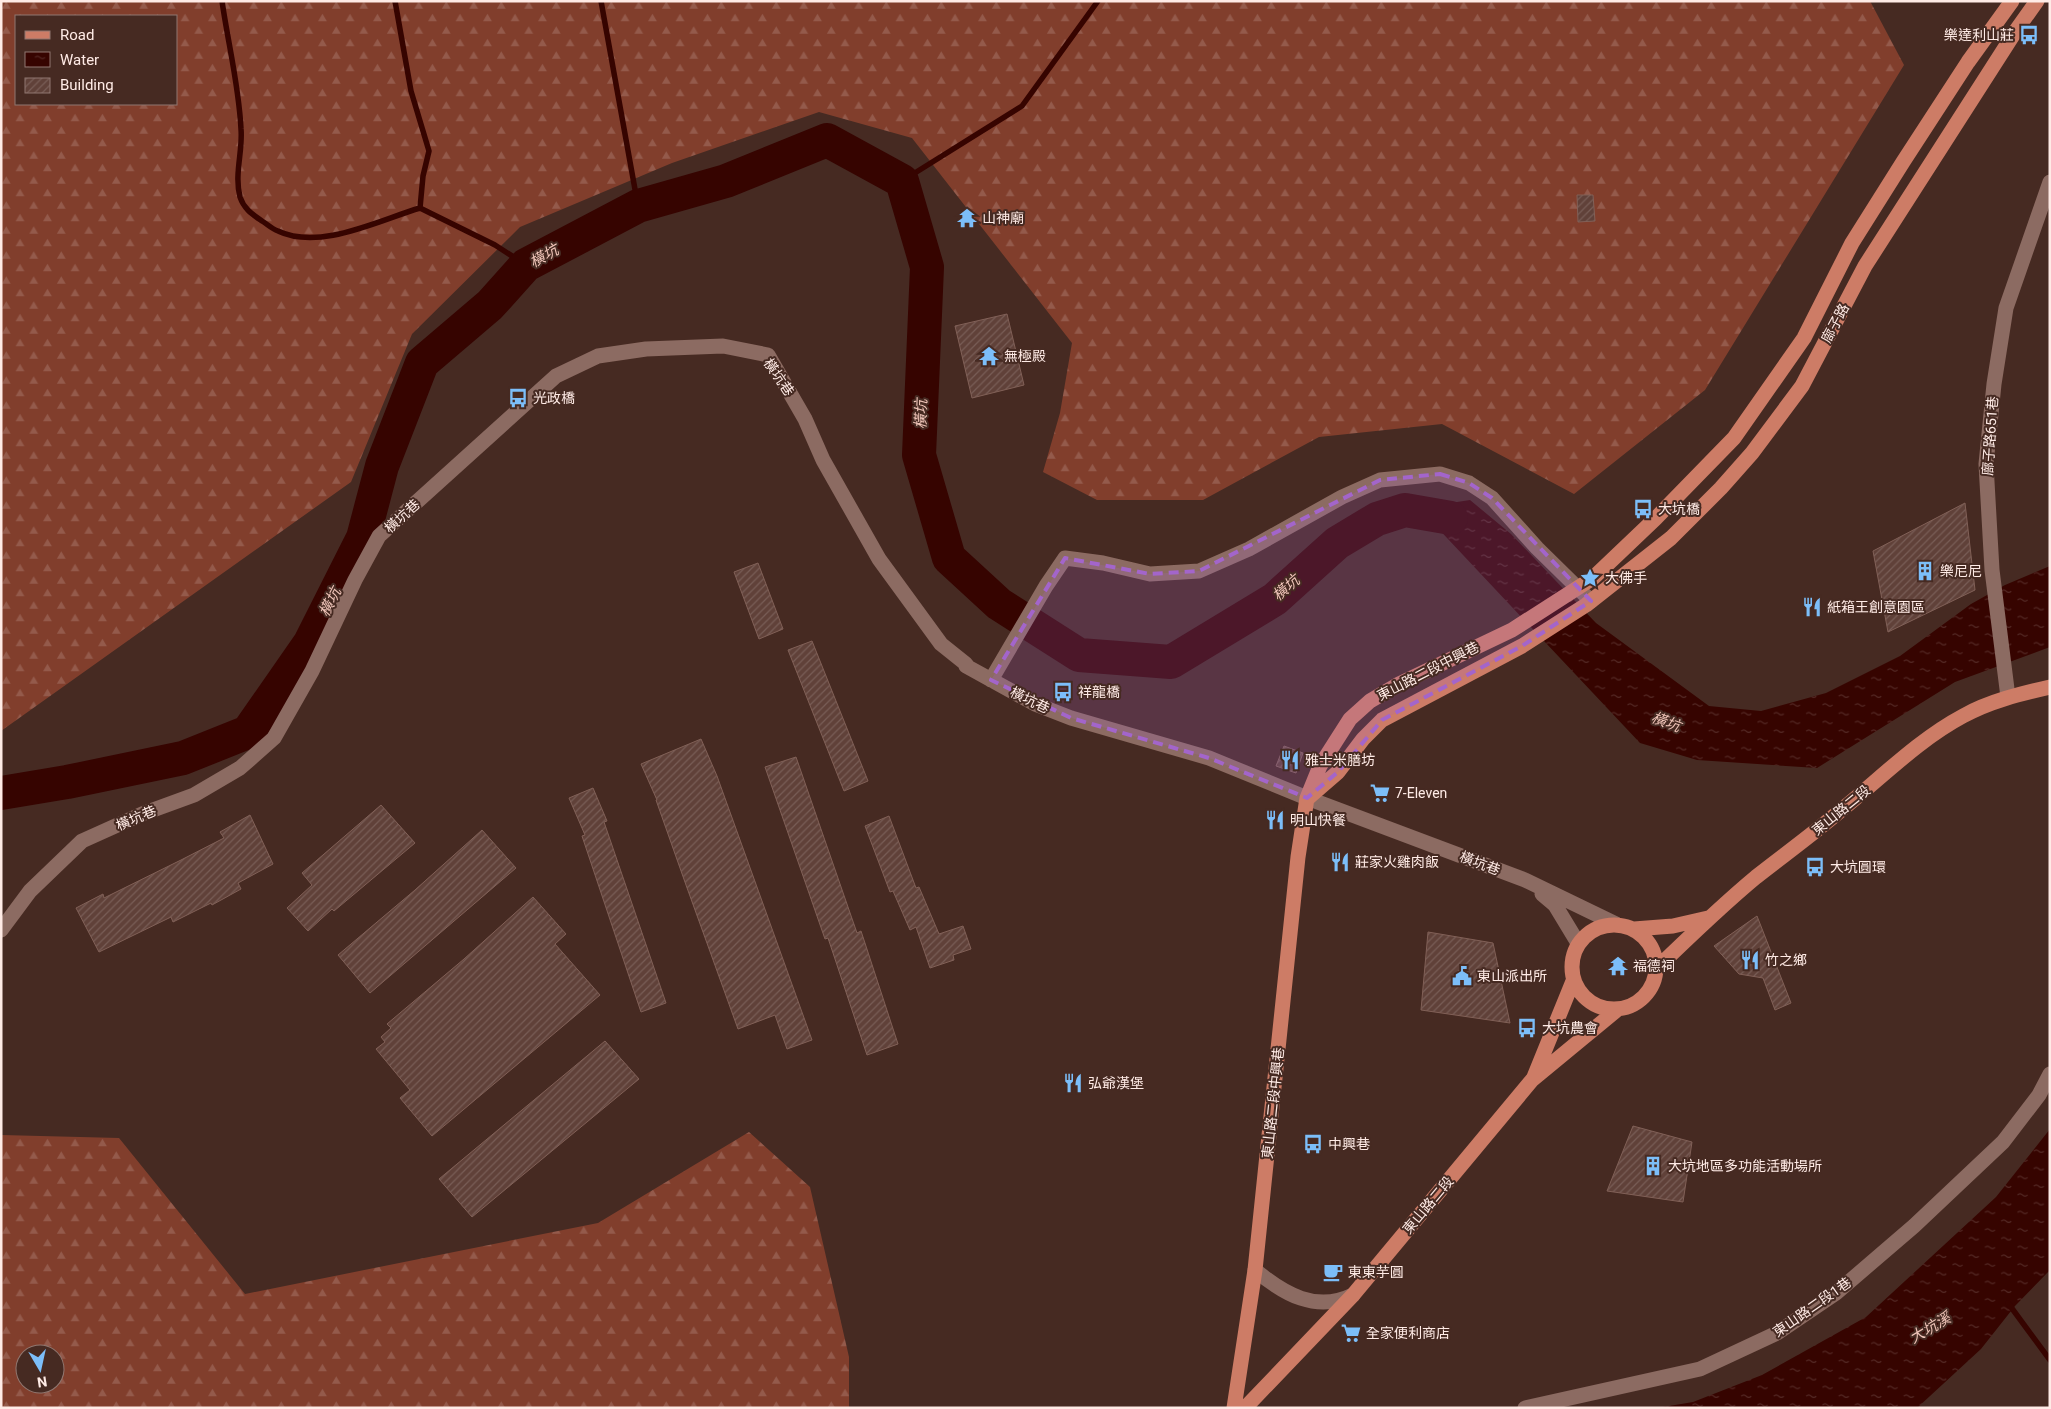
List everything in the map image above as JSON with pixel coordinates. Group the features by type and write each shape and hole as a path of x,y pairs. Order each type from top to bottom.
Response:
{"main road":[{"name":"廍子路","path":"1578,589 1593,578 1656,518 1734,438 1804,338 1852,243 1903,162 1968,62 2012,1"},
{"name":"廍子路","path":"1588,603 1671,538 1715,494 1752,453 1802,386 1865,266 2017,29 2037,1"},
{"name":"東山路二段中興巷","path":"1234,1408 1255,1270 1298,857 1307,798 1320,766 1350,718 1370,701 1399,684 1512,630 1578,589"},
{"name":"東山路二段中興巷","path":"1307,798 1338,772 1363,739 1382,720 1527,643 1588,603"},
{"name":"東山路二段","path":"1656,970 1708,918 1915,749 1962,716 2008,697 2050,687"},
{"path":"1634,929 1652,949 1656,962 1656,970 1650,988 1641,999 1630,1006 1618,1009 1604,1008 1591,1002 1580,993 1573,981 1571,968 1573,955 1578,943 1588,933 1601,926 1616,924 1634,929 1673,926 1708,918"},
{"path":"1532,1080 1573,981"},
{"name":"東山路二段","path":"1245,1408 1353,1295 1532,1080 1618,1009"}],"street":[{"name":"廍子路651巷","path":"2008,697 1992,570 1986,464 1994,384 2006,308 2050,182"},
{"name":"橫坑巷","path":"1,930 30,891 82,842 142,814 194,795 240,768 274,738 312,670 355,580 379,536 556,376 598,356 646,350 723,346 768,355 806,419 823,460 879,559 941,644 966,664 966,666 1035,704 1071,718 1209,758 1307,798 1525,880 1616,924"},
{"path":"991,680 1046,586 1065,558 1102,563 1150,574 1199,572 1249,549 1342,497 1380,480 1440,474 1468,483 1492,498 1537,548 1578,589 1588,603"},
{"path":"1525,880 1555,905 1578,943"},
{"name":"東山路二段1巷","path":"1526,1407 1700,1369 1777,1333 1836,1293 1914,1226 2003,1142 2039,1095 2050,1074"},
{"path":"1255,1270 1287,1292 1308,1301 1328,1303 1340,1301 1353,1295"}],"highlighted area":[{"path":"1440,474 1469,483 1492,498 1591,601 1522,646 1382,720 1338,772 1307,798 1209,758 1071,718 991,680 1065,558 1150,574 1199,571 1380,480"}],"green space":[{"path":"1,1 1870,1 1904,65 1705,390 1574,494 1442,424 1319,437 1203,500 1097,500 1043,472 1060,413 1072,343 912,138 819,112 672,163 520,227 412,334 351,482 1,731"},
{"path":"749,1132 810,1187 849,1357 849,1408 1,1408 1,1135 119,1138 245,1294 598,1223"}],"water":[{"path":"1470,500 1511,534 1596,623 1709,706 1761,711 1826,693 1900,656 1971,604 2005,585 2050,566 2050,647 1955,682 1817,768 1697,760 1640,743 1432,522 1405,510"},
{"name":"大坑溪","path":"2050,1129 2050,1270 2015,1306 1981,1349 1917,1408 1657,1408 1693,1402 1762,1375 1866,1317 1996,1197"}],"building":[{"path":"1577,195 1593,195 1595,221 1578,222"},
{"name":"無極殿","path":"1007,314 1024,385 972,398 955,326"},
{"name":"樂尼尼","path":"1965,503 1975,590 1888,632 1873,551"},
{"path":"758,563 783,629 759,639 734,572"},
{"path":"812,641 868,781 844,791 788,650"},
{"path":"701,739 717,776 812,1040 787,1049 775,1015 738,1029 657,800 641,764"},
{"name":"雅士米膳坊","path":"1284,746 1303,753 1296,773 1276,766"},
{"path":"796,757 857,933 861,931 898,1044 867,1055 828,938 825,939 765,767"},
{"path":"593,788 607,821 604,822 666,1003 641,1012 582,836 585,835 569,798"},
{"path":"381,805 415,843 334,911 332,909 308,931 287,908 312,885 302,873"},
{"path":"250,815 273,864 238,883 241,889 212,905 211,903 173,922 171,917 99,952 76,908 103,894 104,898 224,838 220,832"},
{"path":"889,816 916,888 919,887 939,934 963,926 971,949 953,955 954,960 930,968 916,927 910,930 893,891 890,892 865,826"},
{"path":"482,830 516,868 370,993 338,955"},
{"path":"533,897 566,934 555,944 600,995 432,1136 400,1098 410,1090 376,1049 385,1042 381,1037 391,1028 387,1024"},
{"name":"竹之鄉","path":"1757,916 1791,1003 1775,1010 1763,978 1739,974 1714,946"},
{"name":"東山派出所","path":"1428,932 1493,943 1510,1023 1421,1010"},
{"path":"605,1041 639,1079 472,1217 439,1179"},
{"name":"大坑地區多功能活動場所","path":"1633,1126 1692,1142 1683,1202 1607,1191"}],"waterway":[{"path":"222,1 240,113 241,137 238,188 240,197 249,211 276,230 294,236 312,238 349,232 420,208"},
{"path":"395,1 411,91 429,151 423,176 420,208 495,245 526,265"},
{"path":"601,1 638,206"},
{"path":"902,181 1022,106 1098,1"},
{"name":"橫坑","path":"1,793 67,782 183,758 248,732 310,643 363,538 382,466 422,363 490,305 526,265 638,206 726,181 827,140 902,181 927,267 919,455 949,558 999,604 1079,655 1171,662 1275,599 1337,543 1377,519 1405,510 1451,518"},
{"path":"2008,1303 2050,1360"}],"place":[{"name":"樂達利山莊","path":"2029,35"},
{"name":"山神廟","path":"967,218"},
{"name":"無極殿","path":"989,356"},
{"name":"光政橋","path":"518,398"},
{"name":"大坑橋","path":"1643,509"},
{"name":"樂尼尼","path":"1925,571"},
{"name":"大佛手","path":"1590,578"},
{"name":"紙箱王創意園區","path":"1812,607"},
{"name":"祥龍橋","path":"1063,692"},
{"name":"雅士米膳坊","path":"1290,760"},
{"name":"7-Eleven","path":"1380,793"},
{"name":"明山快餐","path":"1275,820"},
{"name":"莊家火雞肉飯","path":"1340,862"},
{"name":"大坑圓環","path":"1815,867"},
{"name":"竹之鄉","path":"1750,960"},
{"name":"福德祠","path":"1618,966"},
{"name":"東山派出所","path":"1462,976"},
{"name":"大坑農會","path":"1527,1028"},
{"name":"弘爺漢堡","path":"1073,1083"},
{"name":"中興巷","path":"1313,1144"},
{"name":"大坑地區多功能活動場所","path":"1653,1166"},
{"name":"東東芋圓","path":"1333,1272"},
{"name":"全家便利商店","path":"1351,1333"}]}
